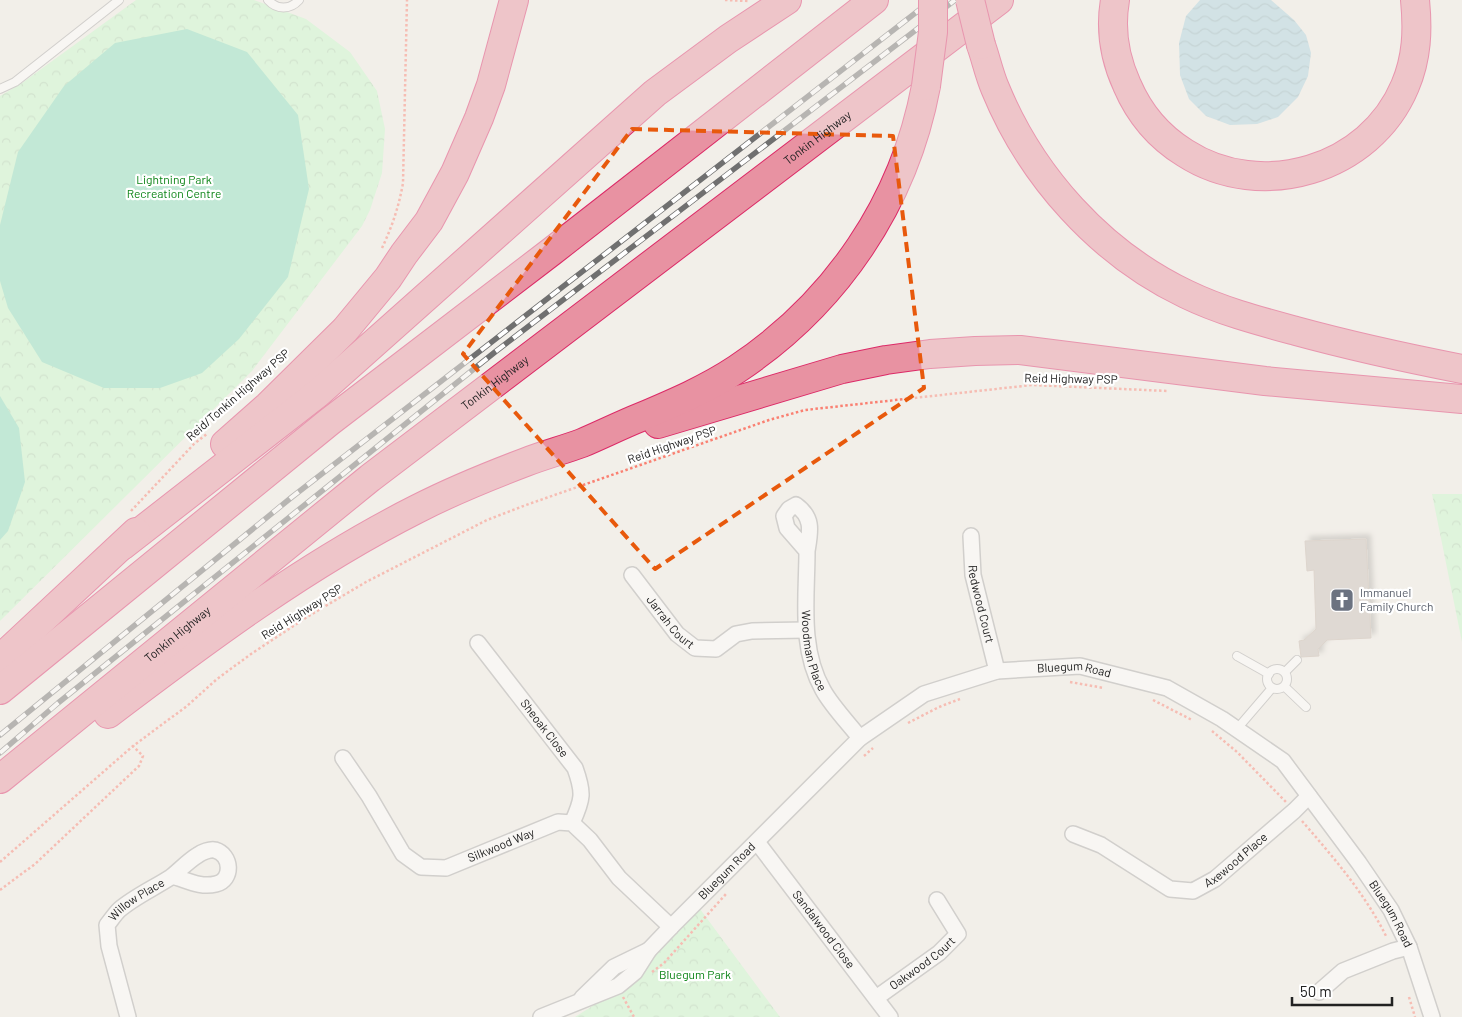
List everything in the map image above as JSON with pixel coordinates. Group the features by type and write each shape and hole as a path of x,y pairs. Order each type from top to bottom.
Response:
{"highway":[{"path":"0,659 122,546 218,451 274,400 344,330 388,278 429,221 455,173 491,85 514,0"},
{"path":"122,546 318,394 655,93 728,39 788,0"},
{"path":"0,690 329,422 551,252 874,0"},
{"path":"0,800 139,690 269,596 317,564 420,508 473,483 588,440 694,393 735,370 772,343 820,300 844,271 883,209 899,176 912,141 926,86 933,32 933,0"},
{"path":"970,0 981,45 995,88 1015,131 1041,171 1078,215 1106,241 1144,270 1185,294 1229,312 1347,345 1462,369"},
{"name":"Tonkin Highway","path":"0,779 370,478 999,0"},
{"path":"1116,0 1113,30 1116,52 1131,95 1143,114 1158,132 1175,147 1194,159 1215,168 1237,174 1260,177 1305,172 1326,165 1364,141 1380,125 1394,106 1405,86 1412,65 1416,43 1417,20 1415,0"},
{"path":"588,440 671,422 842,370 886,360 930,354 975,351 1020,350 1266,381 1462,399"}],"street":[{"name":"Redwood Court","path":"971,536 974,575 997,671"},
{"name":"Woodman Place","path":"807,551 806,630 810,659 823,690 860,738"},
{"name":"Jarrah Court","path":"632,576 678,634 695,648 716,649 736,634 752,630 806,630"},
{"name":"Sheoak Close","path":"478,643 574,768 582,787 581,804 572,823"},
{"name":"Bluegum Road","path":"541,1017 618,986 635,972 649,950 671,927 860,738 924,694 997,671 1080,666 1167,688 1222,719 1283,761 1359,863 1391,910 1409,947 1432,1017"},
{"name":"Silkwood Way","path":"343,758 369,796 403,854 421,867 446,868 558,822 572,823"},
{"name":"Axewood Place","path":"1073,834 1101,845 1170,889 1193,891 1215,879 1309,796"},
{"path":"572,823 590,840 619,878 671,927"},
{"name":"Sandalwood Close","path":"757,842 890,1017"},
{"name":"Willow Place","path":"128,1017 109,946 108,925 119,910 172,876"},
{"name":"Oakwood Court","path":"876,998 939,953 958,934 937,900"},
{"path":"1319,992 1343,971 1392,951 1409,947"}],"lane":[{"path":"0,89 14,82 119,0"},
{"path":"268,0 281,8 293,6 299,0"},
{"path":"1237,656 1269,674"},
{"path":"1285,672 1297,660"},
{"path":"1277,669 1285,672 1288,680 1285,687 1278,690 1272,688 1267,680 1269,674 1277,669"},
{"path":"1285,687 1306,707"},
{"path":"1236,730 1272,688"}],"path":[{"path":"381,250 393,224 403,183 407,0"},
{"path":"725,0 753,0"},
{"name":"Reid Highway PSP","path":"0,862 133,746 187,706 217,679 251,654 307,617 366,582 487,520 750,427 806,410 1032,385 1172,391"},
{"name":"Reid/Tonkin Highway PSP","path":"132,511 194,444 209,432"},
{"path":"1064,681 1112,689"},
{"path":"907,724 939,707 966,696"},
{"path":"1152,699 1193,720"},
{"path":"1210,729 1237,752 1294,811 1336,860 1366,902 1392,951"},
{"path":"0,890 35,864 139,766 143,756 133,746"},
{"path":"860,760 873,747"},
{"path":"650,973 664,963 732,888"},
{"path":"1407,990 1415,1017"},
{"path":"621,994 634,1017"}],"highlighted area":[{"path":"632,129 893,136 924,388 655,569 463,354"}],"green space":[{"name":"Lightning Park Recreation Centre","path":"136,0 254,0 306,19 350,52 377,91 385,129 382,173 370,210 362,226 252,371 0,621 0,96 22,83"},
{"path":"187,29 247,52 298,115 309,189 288,277 239,339 202,373 160,388 104,388 42,362 8,308 0,281 0,225 18,152 64,86 115,43"},
{"path":"0,396 19,428 25,482 8,531 0,540"},
{"path":"1432,494 1462,494 1462,642"},
{"name":"Bluegum Park","path":"700,909 780,1017 575,1017 632,981 643,967"}],"water":[{"path":"1200,0 1271,0 1294,20 1306,35 1311,53 1308,76 1298,97 1278,117 1257,124 1230,125 1206,116 1189,99 1180,75 1179,43 1186,16"}],"building":[{"name":"Immanuel Family Church","path":"1366,539 1371,638 1327,640 1318,649 1319,656 1301,657 1299,641 1304,640 1316,629 1314,570 1307,571 1305,541"}],"railway":[{"path":"0,735 292,497 932,0"},
{"path":"0,753 58,703 495,352 955,0"}],"place":[{"name":"Immanuel Family Church","path":"1342,600"}]}
